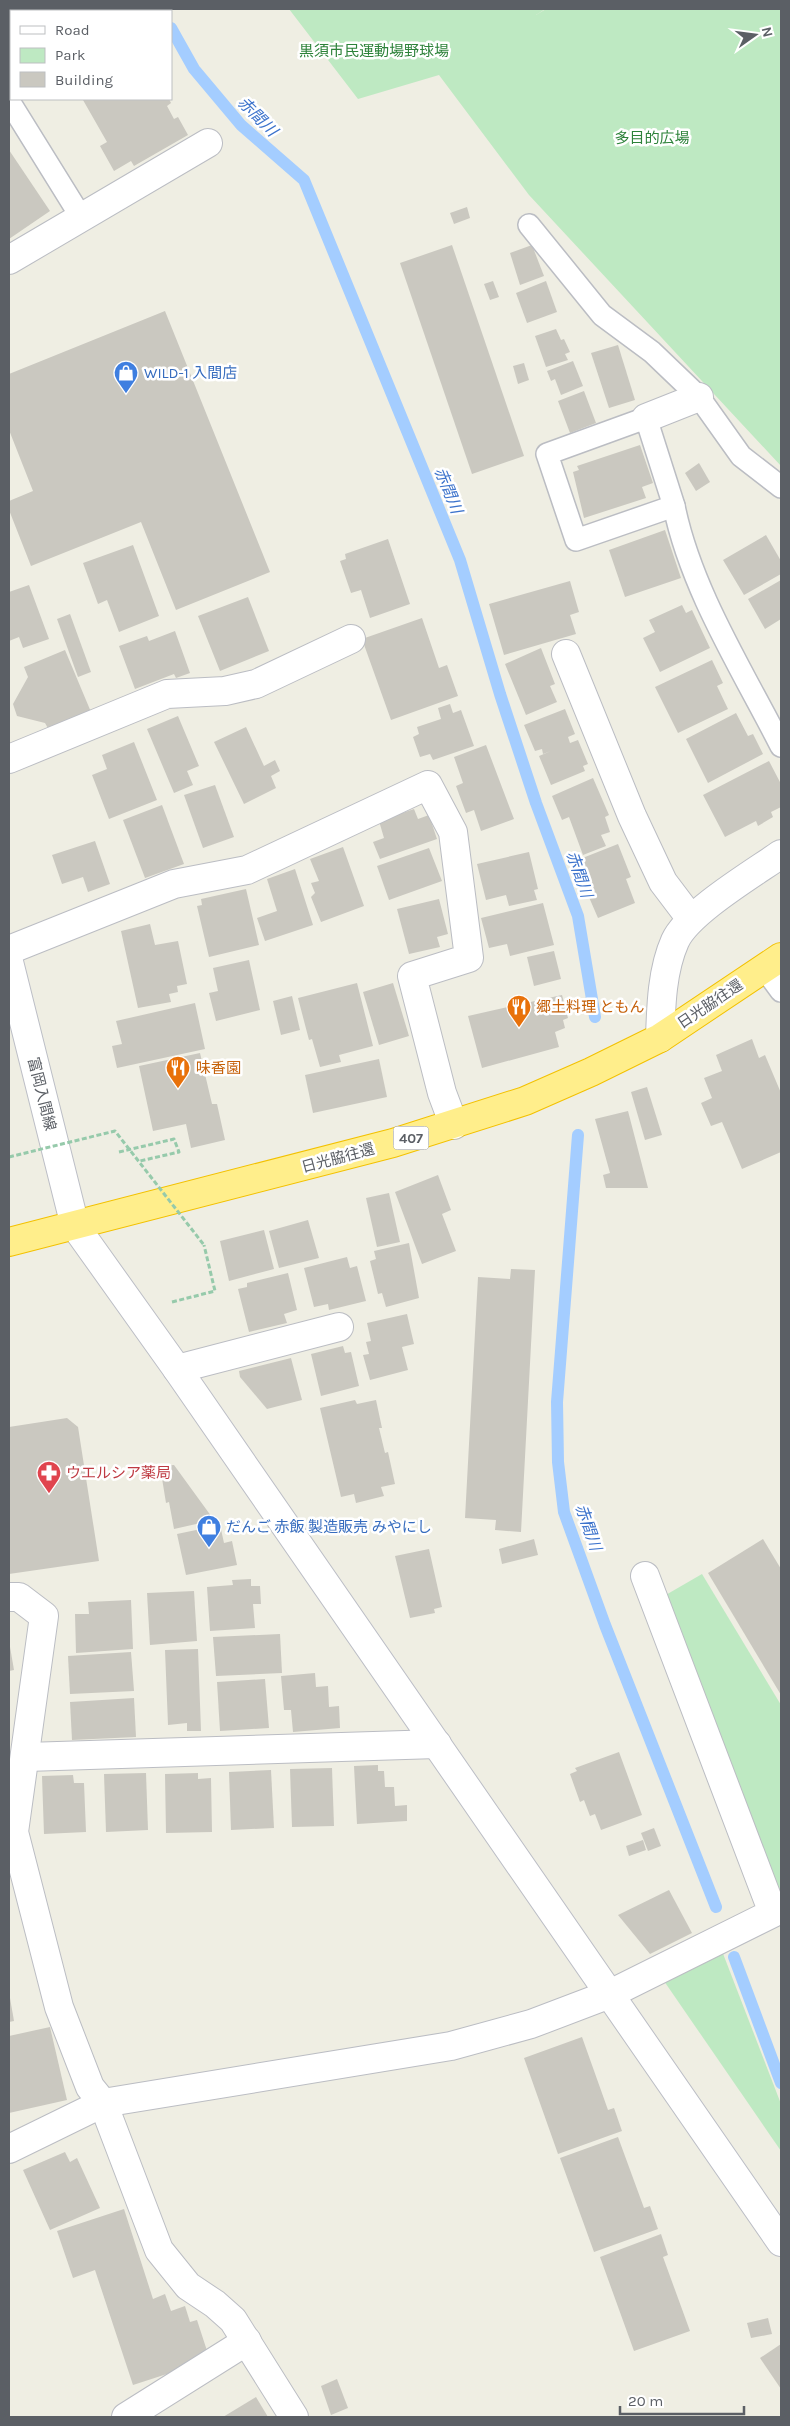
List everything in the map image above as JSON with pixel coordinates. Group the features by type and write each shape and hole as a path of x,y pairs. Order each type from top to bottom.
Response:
{"highway":[{"name":"日光脇往還","path":"9,1242 383,1146 525,1101 591,1072 660,1038 772,962"}],"street":[{"path":"9,260 208,143"},
{"path":"646,418 699,397"},
{"path":"9,759 167,694 225,691 256,684 352,638"},
{"path":"566,654 632,816 659,874 692,919"},
{"path":"9,950 174,884 248,870 428,785 453,832 469,958 412,976 442,1094 454,1125"},
{"path":"660,1038 662,989 675,940 692,919 781,854"},
{"name":"富岡入間線","path":"9,962 75,1226"},
{"path":"75,1226 177,1369 781,2242"},
{"path":"177,1369 340,1327"},
{"path":"9,2149 103,2104 451,2046 531,2024 610,1994 773,1913 645,1576"},
{"path":"9,1597 19,1596 44,1616 26,1757 14,1832 60,2007 90,2087 103,2104 159,2250 188,2286 215,2304 233,2320 294,2417"},
{"path":"26,1757 437,1744"},
{"path":"126,2417 247,2341"}],"lane":[{"path":"9,101 81,218"},
{"path":"529,226 602,315 652,352 699,397 741,456 781,487"},
{"path":"674,506 576,540 546,454 646,418 674,506 677,523 697,576 728,646 781,746"},
{"path":"772,962 781,991"}],"path":[{"path":"9,1157 115,1131 204,1245 215,1291 169,1302"},
{"path":"119,1152 174,1139 178,1152 140,1161"}],"green space":[{"name":"多目的広場","path":"289,9 545,9 536,15 546,9 781,9 781,466 529,195 439,75 358,99"},
{"path":"702,1574 781,1705 781,1901 664,1596"},
{"path":"722,1951 781,2104 781,2151 664,1981"}],"building":[{"path":"101,9 102,10 12,10"},
{"path":"10,45 10,66 9,64"},
{"path":"83,100 170,100 171,103 167,106 174,119 178,117 188,135 134,166 131,161 114,171 100,146 107,142"},
{"path":"9,150 50,211 9,239"},
{"path":"467,207 470,218 454,224 450,213"},
{"path":"452,245 524,456 472,474 400,263"},
{"path":"532,245 544,276 520,285 510,253"},
{"path":"493,281 499,297 490,300 484,284"},
{"path":"546,281 557,312 527,323 516,293"},
{"path":"165,311 270,572 176,610 141,522 31,566 9,510 9,501 33,491 9,430 9,374"},
{"path":"556,329 561,340 564,339 570,352 565,354 568,360 546,367 535,336"},
{"path":"618,345 635,400 609,408 591,353"},
{"path":"573,361 583,386 561,395 555,379 551,381 547,371"},
{"path":"524,363 529,380 518,384 513,366"},
{"path":"584,391 596,423 570,433 558,401"},
{"path":"640,445 653,483 642,487 646,498 584,518 573,472 579,470 577,466"},
{"path":"699,463 710,482 696,491 685,473"},
{"path":"665,530 681,578 625,597 609,550"},
{"path":"766,535 781,561 781,574 744,595 723,560"},
{"path":"388,539 410,604 370,618 361,590 351,593 340,561 346,559 345,554"},
{"path":"133,545 159,616 119,632 107,600 98,604 83,563"},
{"path":"781,580 781,619 765,629 748,599"},
{"path":"570,581 579,612 570,615 576,634 504,655 489,604"},
{"path":"29,585 49,639 23,648 19,637 9,641 9,592"},
{"path":"248,597 269,651 220,671 198,616"},
{"path":"682,605 686,613 692,610 710,648 660,672 643,638 655,632 649,620"},
{"path":"70,614 91,672 78,677 57,619"},
{"path":"422,618 439,668 447,665 458,696 391,720 362,639"},
{"path":"175,631 190,673 176,678 174,674 135,689 119,646 147,636 149,641"},
{"path":"541,648 555,684 550,686 557,702 526,715 505,664"},
{"path":"65,650 91,712 49,730 45,723 17,716 13,704 28,677 24,667"},
{"path":"712,660 723,683 717,686 728,709 678,733 655,687"},
{"path":"450,704 453,713 461,710 474,746 433,760 430,754 420,757 413,737 419,734 417,727 441,719 438,708"},
{"path":"565,709 575,734 568,737 570,743 578,740 588,764 583,766 585,771 551,785 539,756 551,751 543,754 542,749 535,751 524,725"},
{"path":"736,713 748,736 753,734 763,754 708,783 686,739"},
{"path":"178,716 199,766 187,771 193,785 174,793 147,729"},
{"path":"246,727 264,766 275,760 280,771 271,776 276,788 244,804 214,742"},
{"path":"134,742 157,800 109,819 92,775 107,769 102,755"},
{"path":"486,745 514,819 481,831 474,810 466,813 456,786 463,783 454,757"},
{"path":"769,761 781,784 781,807 771,812 773,817 758,826 756,821 725,837 703,795"},
{"path":"593,778 609,815 605,817 610,832 601,835 606,846 583,855 569,817 562,820 552,796"},
{"path":"215,785 234,837 203,848 184,795"},
{"path":"162,805 184,864 145,878 123,820"},
{"path":"414,809 418,819 429,815 437,839 380,859 373,842 384,838 379,821"},
{"path":"95,841 110,884 88,892 83,877 62,884 52,855"},
{"path":"618,844 631,877 626,879 635,903 598,918 585,888 591,886 580,859"},
{"path":"343,847 364,906 321,922 311,897 315,893 311,883 319,881 310,859"},
{"path":"429,848 442,881 389,900 377,866"},
{"path":"529,852 538,889 534,890 537,900 509,906 506,895 486,900 477,864"},
{"path":"295,869 313,925 265,941 257,918 277,911 267,879"},
{"path":"246,889 259,945 209,957 197,906 202,905 201,899"},
{"path":"439,899 448,934 437,937 440,947 409,954 397,909"},
{"path":"543,903 554,945 510,956 507,944 489,948 481,918"},
{"path":"150,924 155,945 178,941 187,984 177,986 178,992 169,994 171,1002 138,1008 121,931"},
{"path":"554,951 561,979 534,986 527,957"},
{"path":"249,960 260,1010 216,1021 209,993 218,991 213,968"},
{"path":"357,983 373,1046 339,1055 341,1062 320,1067 312,1039 309,1040 298,998"},
{"path":"393,983 409,1036 379,1045 363,992"},
{"path":"562,995 568,1018 563,1020 565,1028 555,1032 559,1047 482,1068 468,1016"},
{"path":"292,996 300,1030 281,1035 273,1001"},
{"path":"195,1003 205,1049 117,1068 112,1046 122,1044 116,1021"},
{"path":"752,1039 759,1058 765,1055 781,1093 781,1152 742,1169 722,1122 711,1126 701,1103 712,1098 704,1078 722,1071 716,1055"},
{"path":"200,1053 212,1104 217,1104 225,1140 191,1148 186,1124 153,1131 139,1066"},
{"path":"379,1059 387,1097 313,1113 305,1075"},
{"path":"647,1087 662,1135 645,1140 631,1092"},
{"path":"628,1111 648,1188 606,1188 603,1175 610,1173 595,1119"},
{"path":"438,1175 451,1210 442,1214 456,1251 422,1264 395,1192"},
{"path":"389,1193 400,1242 377,1247 366,1198"},
{"path":"308,1220 319,1258 279,1268 269,1231"},
{"path":"264,1230 274,1269 229,1281 220,1241"},
{"path":"409,1243 419,1298 386,1307 382,1293 378,1294 370,1261 376,1259 374,1251"},
{"path":"347,1257 350,1268 357,1266 366,1301 329,1310 328,1304 314,1307 304,1268"},
{"path":"511,1269 535,1270 521,1532 495,1530 496,1520 465,1518 478,1277 510,1279"},
{"path":"288,1273 297,1310 284,1314 287,1323 249,1332 238,1289 247,1287 247,1283"},
{"path":"407,1314 414,1344 402,1347 408,1370 370,1380 363,1355 369,1354 366,1342 371,1341 367,1323"},
{"path":"343,1346 345,1353 351,1352 359,1386 321,1396 311,1354"},
{"path":"291,1358 302,1400 267,1409 240,1377 239,1371"},
{"path":"355,1400 357,1404 376,1400 382,1428 379,1428 385,1453 388,1452 395,1484 381,1487 384,1496 356,1503 354,1494 341,1497 320,1408"},
{"name":"ウエルシア薬局","path":"67,1418 78,1427 99,1561 9,1574 9,1427"},
{"path":"174,1465 214,1520 174,1529 169,1502 166,1503 160,1466"},
{"path":"220,1525 224,1543 232,1541 237,1565 186,1575 177,1534"},
{"path":"534,1539 538,1555 502,1564 499,1549"},
{"path":"763,1539 781,1569 781,1695 708,1573"},
{"path":"429,1549 442,1607 434,1609 435,1613 410,1618 395,1556"},
{"path":"251,1579 251,1586 260,1586 261,1604 253,1604 255,1628 210,1631 207,1587 233,1585 232,1580"},
{"path":"194,1591 197,1641 150,1645 147,1593"},
{"path":"131,1600 133,1649 76,1653 75,1614 89,1614 88,1602"},
{"path":"280,1634 282,1673 216,1676 213,1637"},
{"path":"9,1641 14,1670 9,1671"},
{"path":"198,1649 201,1731 187,1731 187,1723 168,1725 165,1650"},
{"path":"131,1652 134,1691 70,1694 68,1656"},
{"path":"315,1673 316,1687 328,1686 329,1707 339,1706 340,1728 293,1732 291,1710 284,1710 281,1676"},
{"path":"265,1679 269,1728 220,1731 217,1682"},
{"path":"134,1698 136,1737 72,1740 70,1702"},
{"path":"619,1752 642,1815 601,1830 595,1814 590,1816 584,1800 580,1802 570,1774 577,1771 575,1768"},
{"path":"378,1765 378,1771 384,1771 385,1787 394,1787 395,1806 407,1805 407,1821 357,1824 354,1766"},
{"path":"332,1768 334,1826 292,1827 290,1769"},
{"path":"271,1770 274,1828 231,1830 229,1772"},
{"path":"146,1773 148,1830 106,1832 104,1774"},
{"path":"198,1773 198,1779 211,1778 212,1832 166,1833 165,1774"},
{"path":"73,1775 74,1783 84,1783 86,1832 44,1834 42,1776"},
{"path":"654,1828 661,1846 648,1851 641,1833"},
{"path":"643,1840 646,1850 629,1856 626,1846"},
{"path":"669,1890 692,1933 650,1954 618,1915"},
{"path":"9,1999 14,2021 9,2022"},
{"path":"50,2027 67,2100 9,2113 9,2036"},
{"path":"582,2037 608,2110 614,2108 622,2131 558,2154 524,2058"},
{"path":"618,2137 644,2208 650,2206 658,2229 594,2252 560,2158"},
{"path":"65,2152 70,2162 77,2158 100,2208 50,2230 23,2170"},
{"path":"124,2209 153,2299 165,2294 171,2311 185,2306 190,2322 197,2320 210,2360 133,2385 95,2270 73,2278 57,2231"},
{"path":"661,2234 668,2255 663,2257 690,2331 634,2351 600,2257"},
{"path":"768,2318 772,2334 751,2338 747,2323"},
{"path":"781,2344 781,2389 760,2358"},
{"path":"337,2379 348,2408 331,2415 321,2386"},
{"path":"256,2397 268,2417 223,2417"}],"waterway":[{"name":"赤間川","path":"172,30 194,69 241,125 304,180 460,560 500,694 536,803 578,916 595,1017"},
{"name":"赤間川","path":"578,1135 557,1402 558,1462 564,1512 605,1625 716,1907"},
{"name":"赤間川","path":"734,1957 781,2083"}],"place":[{"name":"WILD-1 入間店","path":"126,394"},
{"name":"郷土料理 ともん","path":"519,1028"},
{"name":"味香園","path":"178,1089"},
{"name":"ウエルシア薬局","path":"49,1494"},
{"name":"だんご 赤飯 製造販売 みやにし","path":"209,1548"}],"park label":[{"name":"黒須市民運動場野球場","path":"374,51"}]}
